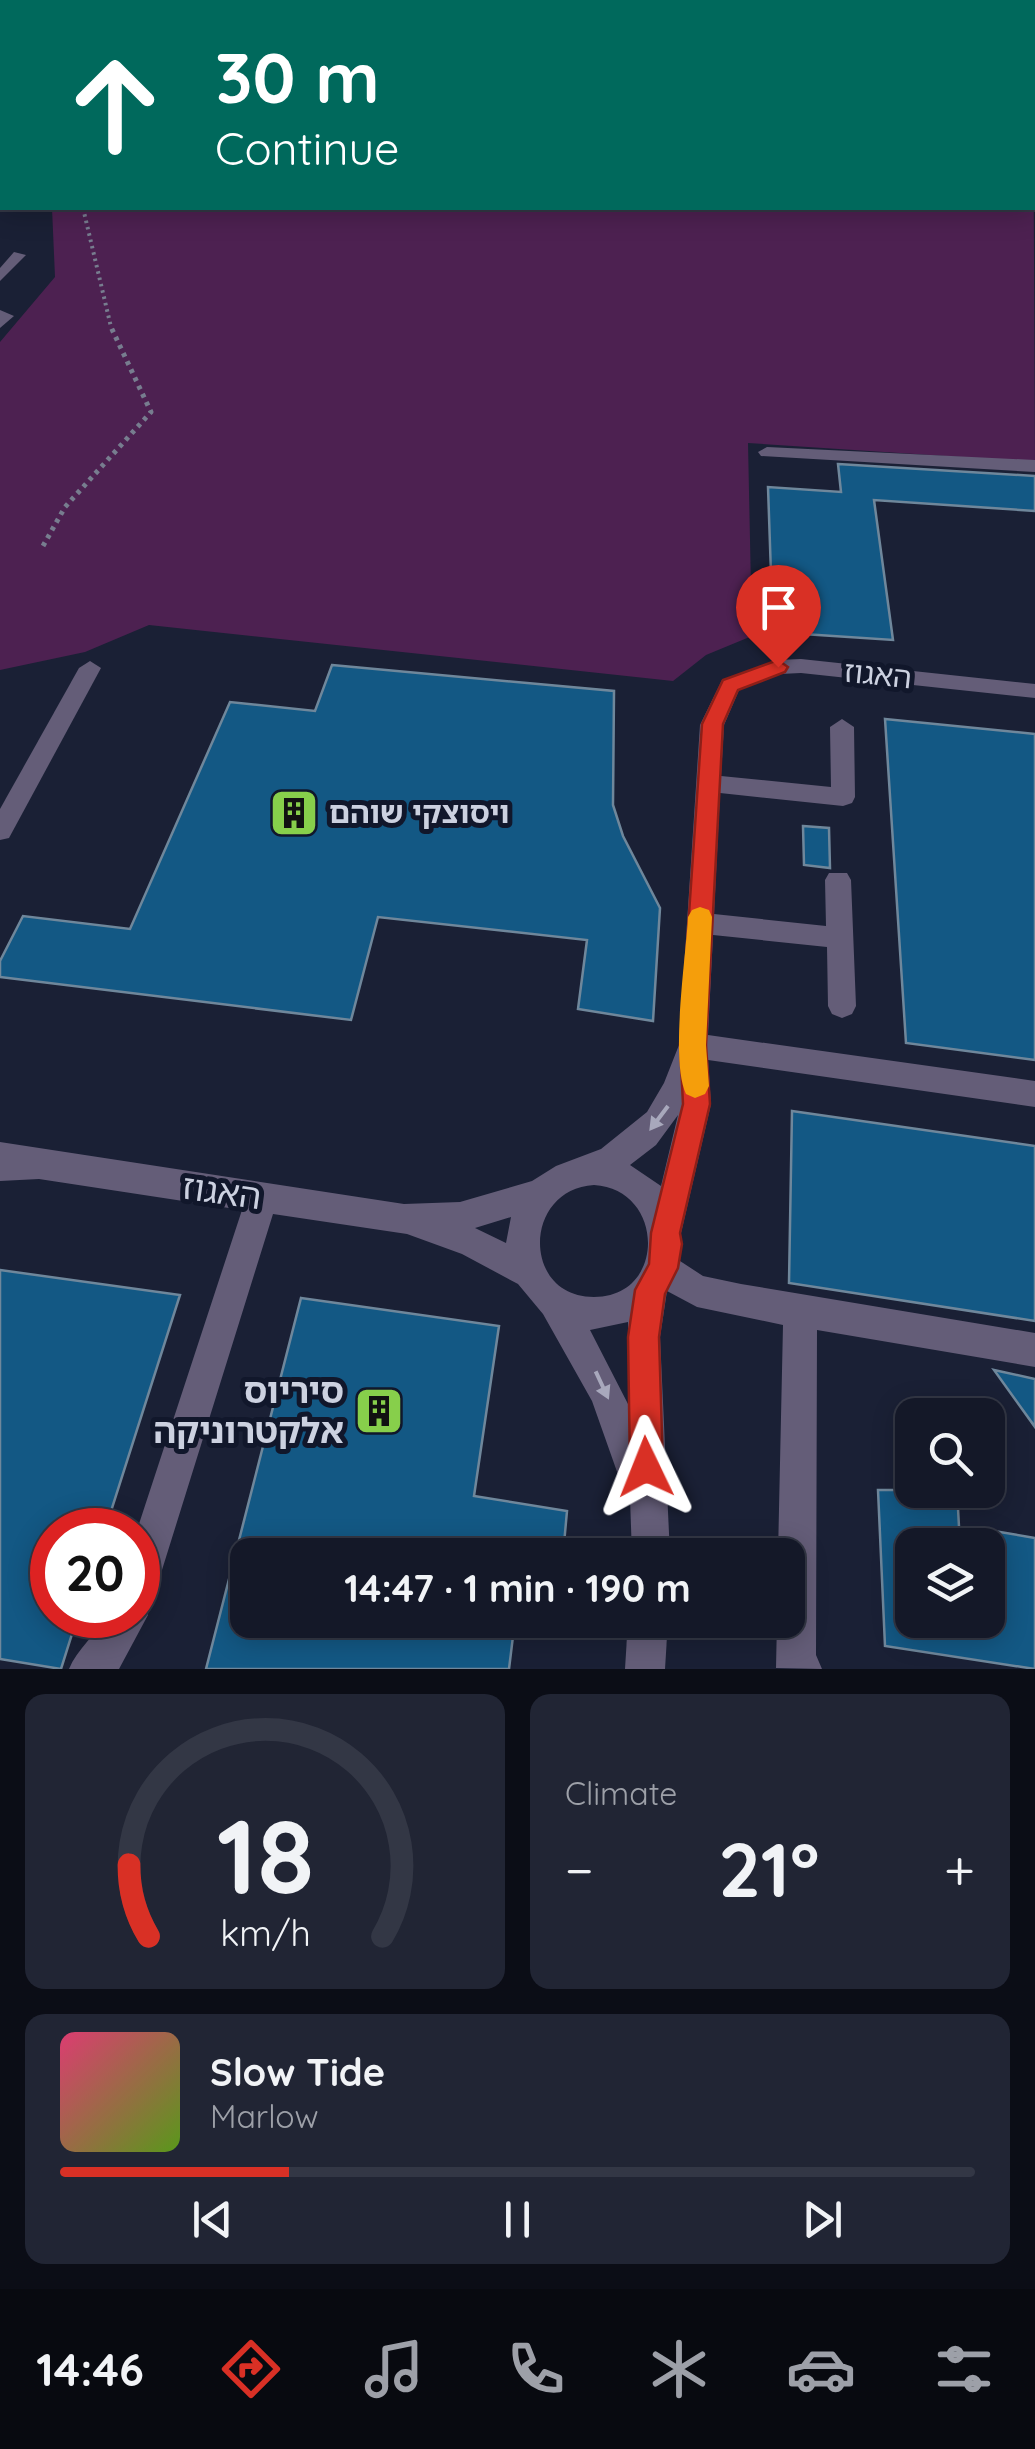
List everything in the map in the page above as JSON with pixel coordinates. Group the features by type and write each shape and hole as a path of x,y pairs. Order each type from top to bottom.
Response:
{"street":[{"path":"0,277 19,255"},
{"path":"767,452 1035,466"},
{"name":"האגוז","path":"665,1233 696,1104 693,1045 712,724 730,685 778,667 1035,691"},
{"path":"4,817 90,668"},
{"path":"708,783 842,797 842,726"},
{"path":"838,880 842,1006"},
{"path":"700,923 841,938"},
{"path":"693,1045 1035,1094"},
{"name":"האגוז","path":"590,1171 630,1152 657,1122 676,1094 693,1045"},
{"name":"האגוז","path":"0,1156 404,1218 460,1217 539,1194"},
{"name":"האגוז","path":"0,1167 39,1164"},
{"path":"648,1506 606,1392 554,1300 530,1273 520,1238 524,1218 539,1194 569,1174 613,1174 650,1199 663,1220 668,1244 644,1337 650,1538"},
{"path":"160,1517 262,1198"},
{"name":"האגוז","path":"404,1218 470,1242 530,1273"},
{"path":"554,1300 578,1312 605,1313 630,1306 657,1279"},
{"path":"657,1279 800,1311 1035,1350"},
{"path":"800,1311 796,1668 802,1669"},
{"path":"89,1669 108,1652 116,1638"},
{"path":"645,1669 647,1638"}],"path":[{"path":"43,546 65,506 151,412 109,323 83,210"}],"shaded area":[{"path":"52,210 1034,210 1035,462 748,443 752,636 706,655 673,681 149,625 85,652 0,670 0,342 55,277"}],"building":[{"path":"838,464 1035,476 1035,511 874,500 893,640 773,632 768,487 841,492"},
{"path":"332,665 614,691 613,805 623,836 660,908 653,1021 578,1009 587,940 378,917 351,1020 0,977 0,961 23,916 130,929 230,702 315,711"},
{"path":"885,719 1035,734 1035,1060 906,1043"},
{"path":"803,826 829,828 830,868 804,865"},
{"path":"792,1111 1035,1146 1035,1321 789,1283"},
{"path":"0,1270 180,1295 112,1508 30,1508 30,1638 71,1638 61,1669 0,1659"},
{"name":"סיריוס אלקטרוניקה","path":"301,1298 499,1326 474,1496 567,1511 565,1538 240,1538"},
{"path":"994,1370 1035,1379 1035,1427"},
{"path":"878,1490 895,1490 895,1508 958,1508 959,1528 895,1528 895,1638 1005,1638 1005,1533 1035,1538 1035,1669 885,1646"},
{"name":"סיריוס אלקטרוניקה","path":"230,1575 230,1638 513,1638 509,1669 206,1669"}],"slow traffic":[{"path":"695,1086 693,1045 700,917"}],"place":[{"name":"ויסוצקי שוהם","path":"294,813"},
{"name":"סיריוס אלקטרוניקה","path":"379,1411"}],"route":[{"path":"646,1467 644,1337 650,1290 664,1268 668,1244 665,1233 690,1142 696,1104 693,1045 712,724 730,685 778,667"}]}
